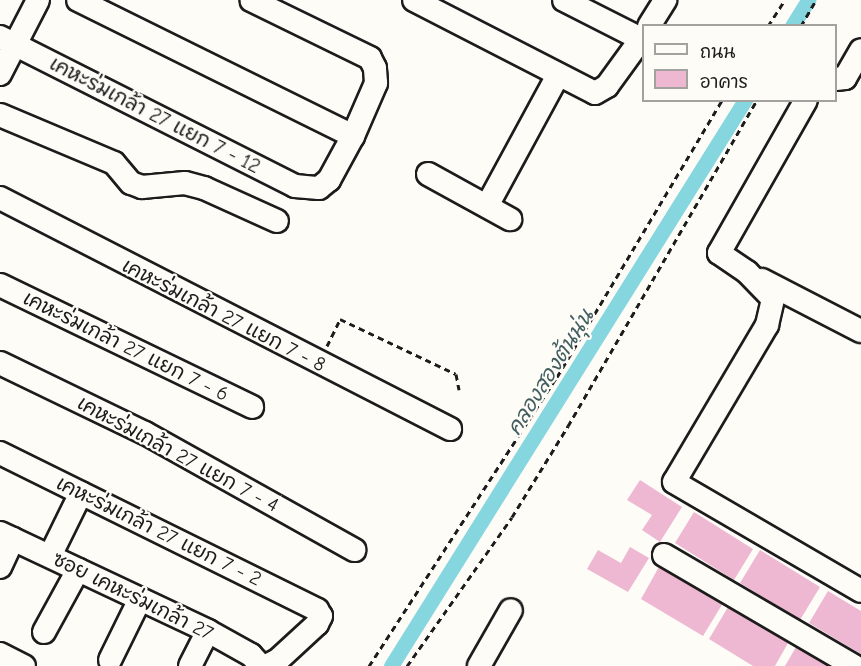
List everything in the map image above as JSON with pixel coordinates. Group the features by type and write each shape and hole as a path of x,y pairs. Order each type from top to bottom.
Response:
{"street":[{"path":"0,74 7,40 38,0"},
{"path":"78,0 353,136 376,83 375,68 370,58 251,0"},
{"path":"414,0 588,92 595,93 607,86 642,36"},
{"path":"564,0 642,32"},
{"path":"650,24 665,0"},
{"name":"เคหะร่มเกล้า 27 แยก 7 - 12","path":"7,40 295,186 320,188 329,180 353,136"},
{"path":"837,79 844,78 861,50"},
{"path":"488,206 557,77"},
{"path":"805,102 720,253 747,272 861,331"},
{"path":"0,115 62,144 114,163 131,183 148,187 185,183 204,188 277,221"},
{"path":"428,174 510,219"},
{"name":"เคหะร่มเกล้า 27 แยก 7 - 8","path":"0,198 450,429"},
{"path":"747,272 773,299 767,325 674,482 861,591"},
{"name":"เคหะร่มเกล้า 27 แยก 7 - 6","path":"0,285 252,408"},
{"name":"เคหะร่มเกล้า 27 แยก 7 - 4","path":"0,363 145,433 354,550"},
{"name":"เคหะร่มเกล้า 27 แยก 7 - 2","path":"0,453 317,610 321,616 317,624 278,660 266,666"},
{"path":"50,556 81,493"},
{"path":"0,567 7,536"},
{"name":"ซอย เคหะร่มเกล้า 27","path":"7,536 208,632 251,656 261,666"},
{"path":"664,555 854,666"},
{"path":"44,632 78,570"},
{"path":"110,660 140,599"},
{"path":"479,666 511,610"},
{"path":"190,666 208,632"},
{"path":"0,654 24,666"}],"path":[{"path":"769,24 784,0"},
{"path":"802,24 816,0"},
{"path":"369,666 557,377 721,102"},
{"path":"407,666 432,626 512,517 556,446 756,102"},
{"path":"318,363 340,319 456,374 459,390"}],"building":[{"path":"640,480 682,507 660,542 642,530 652,515 627,500"},
{"path":"694,512 753,549 734,580 675,543"},
{"path":"630,547 649,558 628,592 587,569 598,550 621,563"},
{"path":"760,550 820,587 800,620 740,583"},
{"path":"660,565 723,603 703,636 641,599"},
{"path":"828,591 861,611 861,654 809,623"},
{"path":"728,607 788,643 775,666 753,666 709,639"},
{"path":"796,647 829,666 785,666"}],"waterway":[{"name":"คลองสองต้นนุ่น","path":"793,24 808,0"},
{"name":"คลองสองต้นนุ่น","path":"391,666 744,102"}]}
